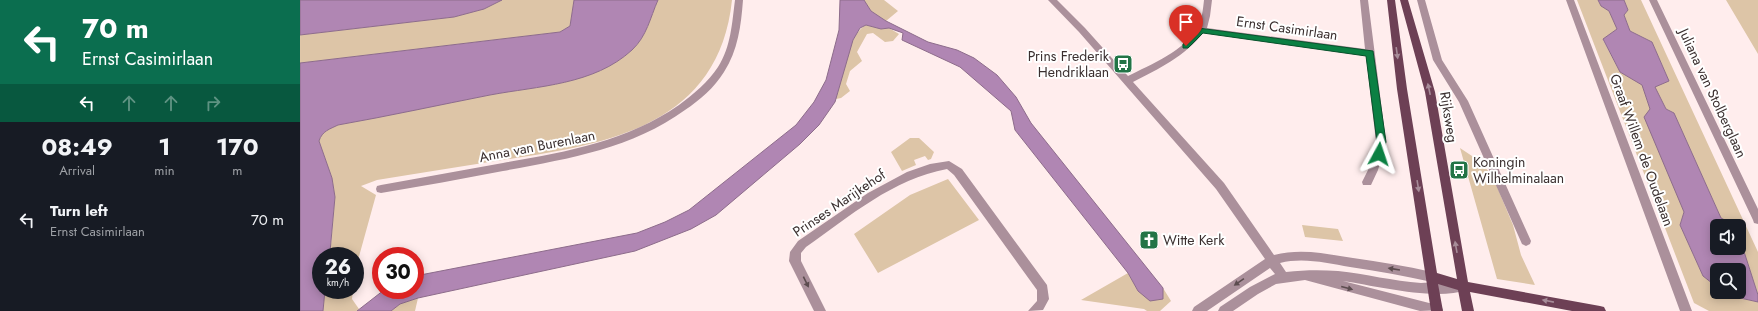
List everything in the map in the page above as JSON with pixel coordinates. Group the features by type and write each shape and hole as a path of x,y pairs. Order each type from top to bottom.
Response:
{"main road":[{"path":"1391,0 1402,89 1439,311"},
{"name":"Rijksweg","path":"1404,0 1430,92 1468,311"},
{"path":"1463,286 1600,311"}],"street":[{"name":"Anna van Burenlaan","path":"381,189 585,152 635,136 671,118 704,91 718,73 728,56 736,34 739,0"},
{"path":"1052,0 1082,30 1220,186 1271,261 1284,277"},
{"path":"1126,81 1178,53 1201,30 1207,15 1208,0"},
{"path":"1364,0 1381,142 1373,170 1367,182"},
{"name":"Rijksweg","path":"1420,0 1438,60 1463,102 1526,241"},
{"name":"Graaf Willem de Oudelaan","path":"1570,0 1686,311"},
{"name":"Juliana van Stolberglaan","path":"1653,0 1758,220"},
{"name":"Ernst Casimirlaan","path":"1201,30 1370,53"},
{"name":"Prinses Marijkehof","path":"820,311 795,261 795,252 802,244 886,186 938,166 949,165 958,172 1043,289 1044,298 1040,307 1034,311"},
{"path":"1198,311 1271,261 1289,256 1310,256 1400,270 1433,282 1463,286"},
{"path":"1224,311 1264,285 1284,277 1313,274 1334,274 1402,285 1433,282"},
{"path":"1295,276 1439,311"}],"shaded area":[{"path":"300,0 502,0 484,9 454,17 300,35"},
{"path":"502,0 574,0 570,26 560,32 300,63 300,35 454,17 484,9"},
{"path":"574,0 658,0 645,33 637,45 617,62 601,71 546,86 490,95 338,125 322,135 319,141 332,178 335,197 330,247 312,247 312,299 324,299 323,311 300,311 300,63 560,32 570,26"},
{"path":"658,0 732,0 723,42 705,76 681,102 651,122 617,136 580,146 541,154 377,180 361,186 376,195 362,247 331,247 335,197 332,178 319,141 324,133 329,129 338,125 490,95 546,86 583,77 601,71 617,62 637,45 648,26"},
{"path":"840,0 864,0 871,11 886,21 928,42 957,50 974,58 997,75 1016,97 1031,123 1163,288 1163,299 1150,301 1138,291 1128,273 1015,130 1011,111 960,67 902,40 903,33 889,28 881,29 866,25 860,28 853,40 835,102 819,125 800,144 716,215 691,229 635,251 424,297 424,274 637,233 665,222 689,210 796,125 814,102 826,80 839,30"},
{"path":"864,0 884,0 898,11 886,21 871,11"},
{"path":"1577,0 1598,0 1601,6 1609,11 1617,29 1603,40 1620,72 1642,84 1684,212 1680,225 1703,276 1710,282 1710,299 1745,299 1758,302 1758,311 1709,311 1694,303"},
{"path":"1598,0 1624,0 1628,10 1624,15 1630,31 1652,42 1669,81 1655,87 1666,109 1674,113 1721,218 1723,219 1710,219 1710,255 1745,255 1758,295 1758,302 1745,299 1746,299 1746,263 1710,263 1710,282 1703,276 1680,225 1684,212 1644,117 1650,109 1642,85 1620,72 1603,39 1617,29 1609,11 1601,6"},
{"path":"1624,0 1641,0 1743,219 1721,218 1674,113 1666,109 1654,86 1669,81 1652,42 1630,31 1624,15 1628,10"},
{"path":"1726,0 1758,0 1758,54"},
{"path":"866,25 881,29 889,28 899,34 893,41 885,42 873,33 867,34 857,52 862,61 850,71 846,84 850,91 841,98 836,99 850,47 854,38"},
{"path":"910,138 919,138 934,152 931,159 928,160 925,156 914,160 916,165 902,171 891,152"},
{"path":"1460,148 1478,160 1492,175 1513,225 1521,255 1535,285 1497,279"},
{"path":"948,179 979,220 878,273 854,234 910,195"},
{"path":"1302,225 1338,229 1343,241 1305,237"},
{"path":"1746,226 1758,252 1758,295 1745,255"},
{"path":"1128,273 1138,291 1163,299 1163,288 1171,301 1160,311 1147,311 1144,309 1081,300"},
{"path":"324,299 352,299 359,309 357,311 323,311"},
{"path":"372,299 415,299 400,304 391,311 357,311"},
{"path":"418,299 415,311 391,311 400,304"}],"place":[{"name":"Prins Frederik Hendriklaan","path":"1123,64"},
{"name":"Koningin Wilhelminalaan","path":"1459,170"},
{"name":"Witte Kerk","path":"1149,240"}],"route":[{"path":"1186,46 1201,30 1370,53 1381,142 1379,154"}]}
